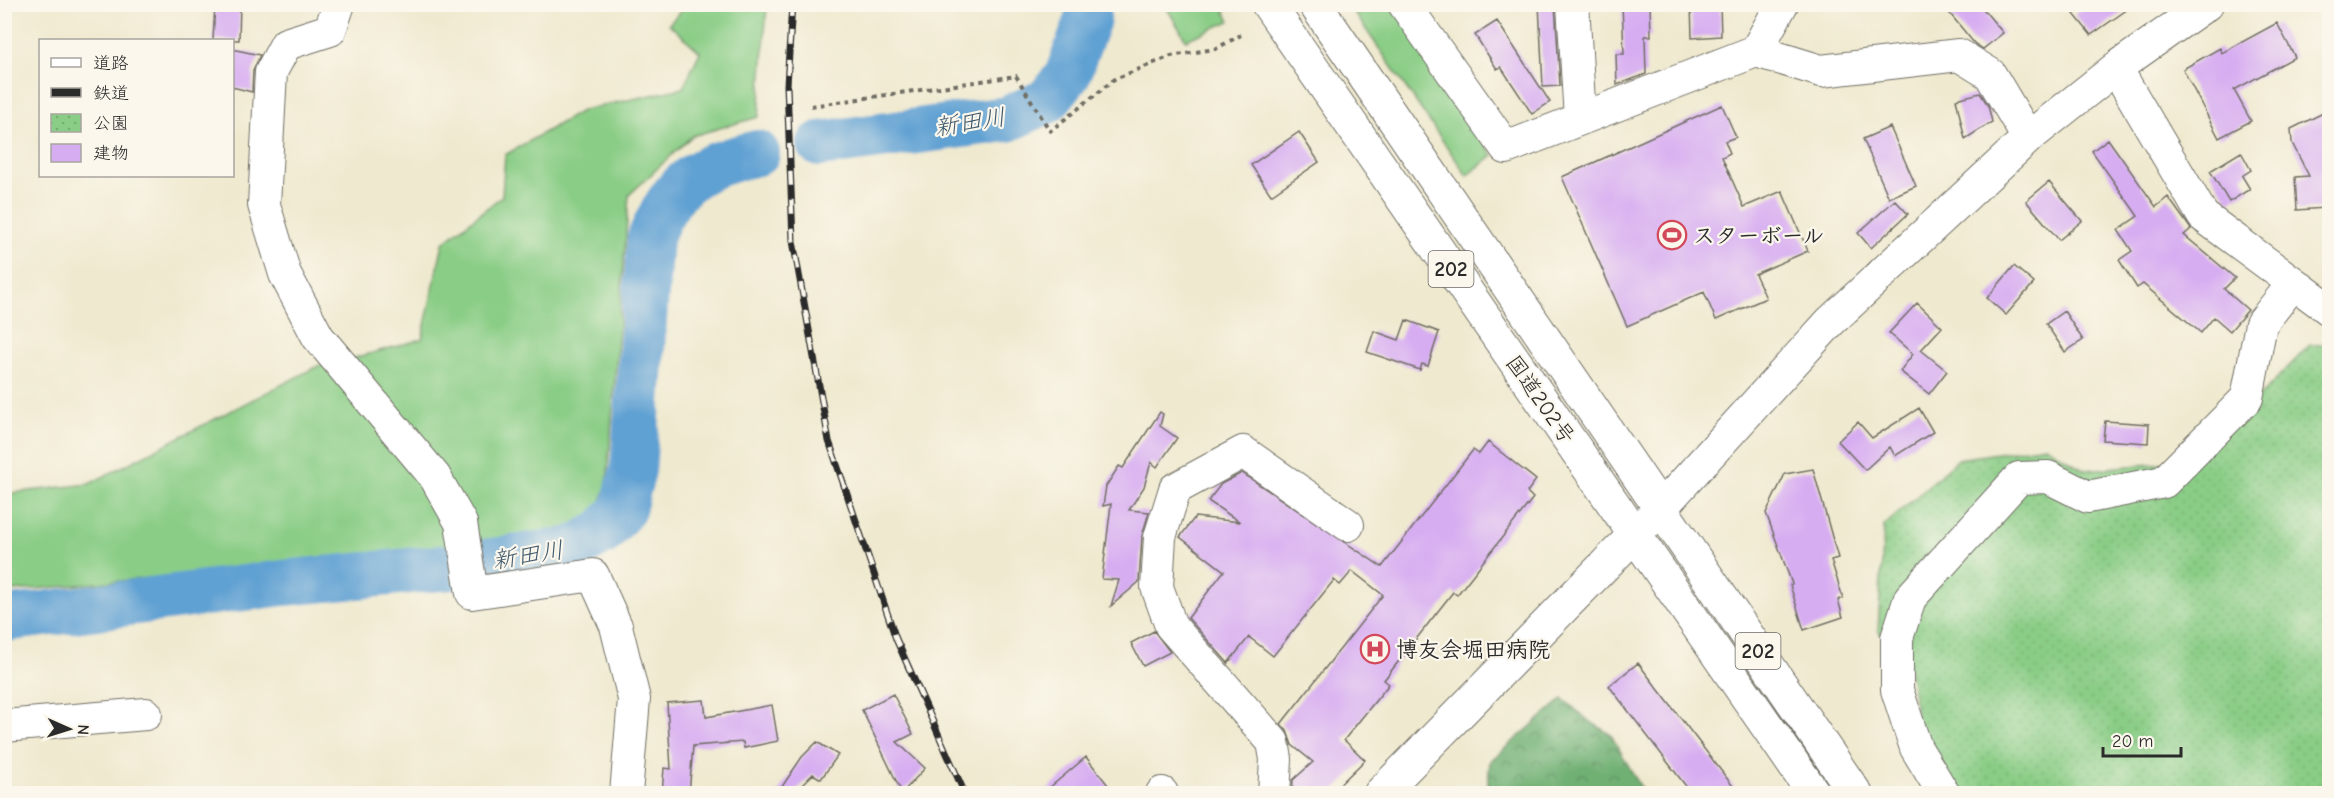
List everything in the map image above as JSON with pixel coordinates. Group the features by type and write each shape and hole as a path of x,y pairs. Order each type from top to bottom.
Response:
{"main road":[{"name":"国道202号","path":"1268,4 1814,794"},
{"name":"国道202号","path":"1315,4 1856,794"},
{"path":"1380,794 1660,508"}],"street":[{"path":"339,4 330,30 286,44 271,72 264,205 285,274 318,337 435,477 461,523 472,593 593,575 616,626 633,699 626,794"},
{"path":"1404,4 1506,148 1756,51 1821,71 1959,55 1990,74 2028,138"},
{"path":"1573,4 1581,119"},
{"path":"1756,51 1782,4"},
{"path":"1660,508 1830,322 2028,138 2116,68 2207,4"},
{"path":"2116,68 2203,216 2292,285 2330,310"},
{"path":"1944,794 1916,748 1897,690 1897,638 1910,598 2019,478 2048,477 2088,497 2164,482 2247,398 2261,324 2292,285"},
{"path":"1274,794 1276,759 1273,742 1171,626 1156,578 1160,537 1166,511 1175,489 1243,452 1348,525"},
{"path":"4,726 146,714"}],"path":[{"path":"811,105 1016,76 1050,132 1115,79 1171,56 1215,49 1241,35"}],"green space":[{"path":"687,5 767,5 759,117 692,136 629,195 607,485 596,513 563,538 5,592 4,494 89,484 320,365 351,359 422,339 443,243 502,196 505,155 583,110 683,88 700,52 669,24"},
{"path":"1165,5 1221,5 1230,21 1186,40"},
{"path":"1349,5 1394,5 1493,155 1467,176"},
{"path":"2310,345 2329,345 2330,777 2315,793 1954,793 1918,727 1909,667 1878,631 1884,526 1958,459 2045,446 2085,470 2196,460"},
{"path":"1563,699 1611,735 1644,793 1487,793 1490,761"}],"building":[{"path":"215,4 240,4 239,40 213,39"},
{"path":"1539,4 1555,4 1560,86 1543,87"},
{"path":"1622,4 1650,4 1651,36 1645,36 1646,74 1617,85 1616,54 1624,54"},
{"path":"1691,4 1720,4 1721,36 1692,38"},
{"path":"1942,4 1979,4 2003,33 1983,49 1974,43"},
{"path":"2087,4 2135,4 2091,35 2074,14"},
{"path":"1497,21 1550,102 1532,114 1501,67 1497,69 1475,35"},
{"path":"2277,23 2295,57 2234,90 2251,121 2219,138 2183,69 2220,48 2222,53"},
{"path":"234,49 260,55 253,71 252,92 234,88"},
{"path":"1980,93 1988,105 1992,122 1965,139 1956,99"},
{"path":"1722,105 1736,137 1725,141 1730,153 1722,157 1744,207 1782,191 1808,251 1755,274 1766,298 1716,320 1704,292 1627,326 1562,177"},
{"path":"2323,113 2330,124 2330,216 2325,208 2297,210 2295,177 2309,176 2292,143 2291,129"},
{"path":"1890,127 1916,186 1889,198 1863,139"},
{"path":"1299,132 1319,162 1271,195 1251,165"},
{"path":"2108,139 2156,207 2168,197 2191,229 2184,235 2235,278 2224,289 2248,310 2230,331 2214,317 2201,333 2143,284 2137,288 2119,260 2132,251 2118,230 2138,216 2092,151"},
{"path":"2241,152 2251,170 2242,176 2250,189 2229,202 2210,171"},
{"path":"2049,182 2082,221 2059,240 2026,201"},
{"path":"1895,200 1908,214 1871,248 1858,233"},
{"path":"2014,266 2034,283 2006,315 1987,298"},
{"path":"1917,303 1942,327 1921,350 1947,371 1929,394 1900,371 1913,354 1889,333"},
{"path":"2064,311 2083,340 2065,352 2046,324"},
{"path":"1406,320 1439,332 1428,366 1422,364 1420,370 1367,352 1374,331 1399,340"},
{"path":"1919,408 1933,432 1895,456 1890,447 1865,470 1838,441 1858,422 1872,438"},
{"path":"1160,412 1163,414 1160,426 1177,438 1157,467 1151,462 1144,487 1129,510 1149,512 1142,536 1139,582 1111,606 1119,580 1102,579 1111,504 1103,506 1106,486 1119,466 1123,468"},
{"path":"2105,421 2149,424 2148,443 2103,440"},
{"path":"1488,442 1536,480 1527,492 1533,498 1457,595 1453,592 1384,680 1389,684 1344,740 1365,760 1330,794 1292,794 1293,780 1313,762 1292,745 1287,731 1281,724 1383,595 1352,571 1340,585 1334,580 1273,656 1249,637 1228,663 1188,618 1224,571 1180,537 1195,517 1240,522 1208,501 1221,484 1242,473 1382,567 1473,450 1479,454"},
{"path":"1813,469 1838,558 1831,560 1843,598 1838,600 1843,617 1804,630 1790,585 1792,584 1766,513 1785,474"},
{"path":"1154,631 1170,652 1143,666 1131,643"},
{"path":"1638,663 1739,794 1692,794 1609,686"},
{"path":"893,694 913,734 897,742 925,768 902,793 862,710"},
{"path":"704,700 706,717 772,705 778,741 744,748 743,742 693,746 689,794 662,794 664,768 671,769 667,703"},
{"path":"817,742 838,755 821,779 813,774 793,794 777,794 802,757"},
{"path":"1086,757 1115,794 1042,794"}],"waterway":[{"name":"新田川","path":"820,144 1007,119 1047,101 1067,76 1088,19 1088,4"},
{"name":"新田川","path":"4,619 283,583 451,567 573,549 603,532 623,509 633,470 650,238 669,202 690,179 718,164 757,153"}],"railway":[{"path":"792,4 787,85 793,241 829,441 896,639 965,794"}],"place":[{"name":"スターボール","path":"1672,235"},
{"name":"博友会堀田病院","path":"1375,649"}]}
